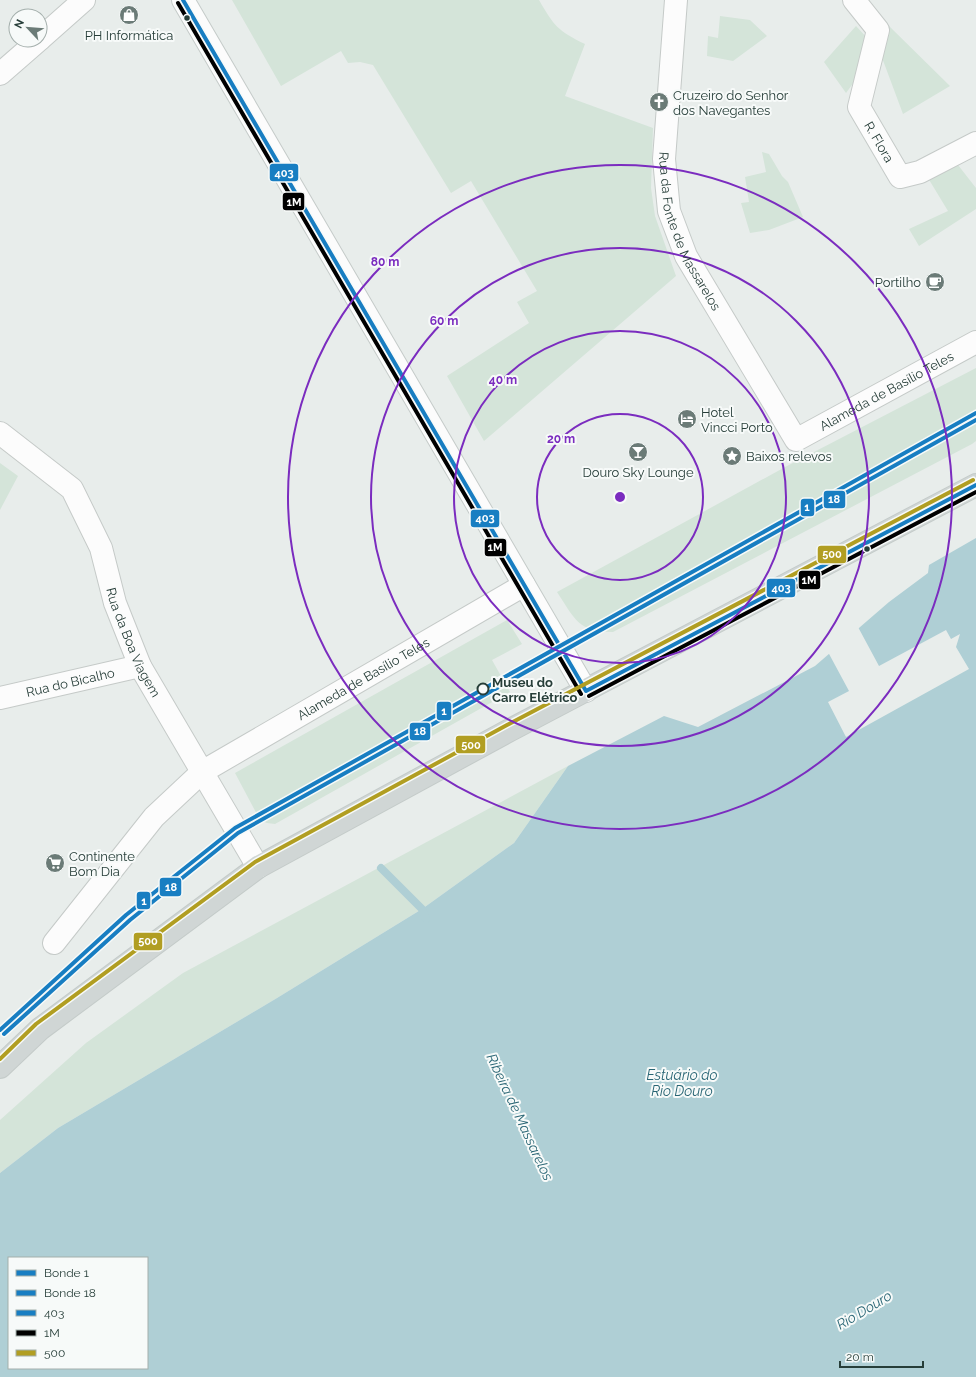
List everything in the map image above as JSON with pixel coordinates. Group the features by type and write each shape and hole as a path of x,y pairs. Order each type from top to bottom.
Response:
{"main road":[{"path":"0,1067 40,1029 258,867 510,730 976,486"}],"street":[{"path":"48,32 84,0"},
{"path":"183,0 586,691"},
{"name":"Rua da Fonte de Massarelos","path":"676,0 664,159 669,211 686,256 796,440"},
{"name":"R. Flora","path":"854,0 878,30 859,107 900,177 920,172 976,143"},
{"path":"0,74 30,48"},
{"name":"Alameda de Basílio Teles","path":"796,440 976,342"},
{"name":"Rua da Boa Viagem","path":"0,433 72,489 101,548 115,603 140,666 258,867"},
{"name":"Alameda de Basílio Teles","path":"54,943 154,817 202,772 524,585"},
{"name":"Rua do Bicalho","path":"0,698 140,666"}],"green space":[{"path":"232,0 539,0 553,22 558,27 585,44 565,96 653,128 651,188 655,216 676,276 484,441 447,376 529,323 517,302 537,291 471,181 451,193 373,65 360,62 348,63 341,51 281,86"},
{"path":"720,16 750,20 767,36 733,61 707,56 708,36 718,38"},
{"path":"888,25 950,86 903,114 881,55"},
{"path":"856,26 869,40 857,78 846,93 824,62"},
{"path":"762,152 769,154 782,176 788,182 803,217 769,230 750,233 741,203 749,202 745,177 766,172"},
{"path":"958,165 976,188 976,209 919,246 909,229 948,211 928,178"},
{"path":"976,368 976,441 972,444 613,632 592,630 579,622 573,617 557,592 787,466"},
{"path":"0,463 18,476 0,510"},
{"path":"507,620 522,644 492,660 510,692 275,824 260,820 235,773"},
{"path":"568,766 514,843 422,909 277,998 58,1128 0,1173 0,1120 86,1043 183,973"}],"water":[{"name":"Estuário do Rio Douro","path":"976,538 976,1377 0,1377 0,1173 58,1128 277,998 422,909 514,843 568,766 664,716 698,727 815,666 889,602 928,573 929,565"}],"pier":[{"path":"858,627 879,666 946,630 951,639 960,634 956,647 969,669 846,737 828,702 849,691 828,652"}],"waterway":[{"name":"Ribeira de Massarelos","path":"381,868 422,909 426,919"}],"tram line":[{"name":"1","path":"0,1030 126,915 235,828 976,413"},
{"name":"18","path":"4,1034 130,920 238,833 976,420"}],"transit line":[{"name":"403","path":"183,0 586,691"},
{"name":"1M","path":"178,3 581,694"},
{"name":"500","path":"0,1059 36,1024 255,862 507,725 973,480"},
{"name":"403","path":"586,691 976,485"},
{"name":"1M","path":"589,696 976,492"}],"place":[{"name":"PH Informática","path":"129,15"},
{"name":"Cruzeiro do Senhor dos Navegantes","path":"659,102"},
{"name":"Portilho","path":"935,282"},
{"name":"Hotel Vincci Porto","path":"687,419"},
{"name":"Douro Sky Lounge","path":"638,452"},
{"name":"Baixos relevos","path":"732,456"},
{"name":"Museu do Carro Elétrico","path":"483,689"},
{"name":"Continente Bom Dia","path":"55,863"}],"water label":[{"name":"Rio Douro","path":"864,1310"}]}
